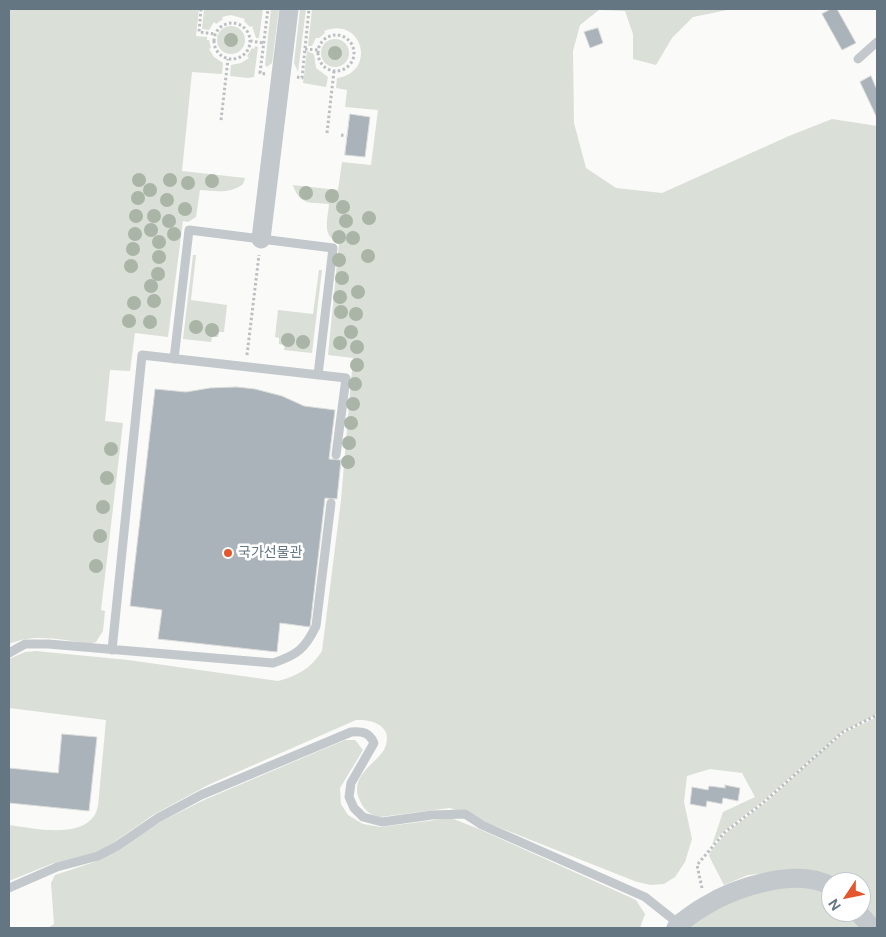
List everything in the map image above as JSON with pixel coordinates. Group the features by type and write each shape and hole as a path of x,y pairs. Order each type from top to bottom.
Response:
{"street":[{"path":"261,240 289,9"},
{"path":"677,926 705,906 732,893 766,882 799,878 821,881"}],"lane":[{"path":"858,59 877,42"},
{"path":"174,359 189,230 333,248 318,375"},
{"path":"112,650 142,355 346,378 336,455"},
{"path":"9,653 25,644 48,644 273,663 287,658 299,652 309,642 316,626 331,502"},
{"path":"9,888 57,867 98,856 118,846 158,818 201,795 351,732 362,731 371,737 374,744 351,782 350,796 354,808 363,817 382,822 432,815 464,814 482,825 645,897 677,926"}],"path":[{"path":"201,9 199,32 215,34"},
{"path":"260,73 268,9"},
{"path":"302,78 309,9"},
{"path":"228,22 242,25 247,30 250,42 248,50 236,59 228,59 222,56 214,44 215,34 221,25 228,22"},
{"path":"334,35 348,39 354,52 350,65 344,70 334,71 324,67 319,62 317,55 322,41 334,35"},
{"path":"250,42 264,43"},
{"path":"305,49 318,50"},
{"path":"221,120 228,59"},
{"path":"327,133 334,71"},
{"path":"340,135 346,136"},
{"path":"246,368 261,240"},
{"path":"705,906 697,865 725,832 764,802 843,732 877,715"}],"shaded area":[{"path":"9,9 199,9 196,36 207,37 211,48 209,49 214,57 223,63 222,74 192,72 182,171 245,178 243,184 233,189 223,191 200,190 196,217 188,222 183,221 168,337 135,333 130,371 110,370 105,421 123,423 101,610 105,611 103,631 96,642 90,644 39,638 9,644"},
{"path":"204,9 263,9 259,38 256,38 252,26 250,27 244,21 245,19 231,15 222,17 223,19 216,24 214,22 209,30 202,29"},
{"path":"271,9 279,9 272,63 267,67 265,65"},
{"path":"300,9 306,9 298,72 294,63"},
{"path":"312,9 732,9 693,17 672,38 656,65 633,59 633,34 625,11 599,10 580,25 573,51 574,123 586,168 616,188 662,193 789,136 832,119 877,126 877,714 843,731 763,801 724,831 712,845 723,812 755,797 742,773 710,769 687,776 684,802 692,839 685,862 675,877 664,884 651,885 637,882 450,808 380,817 371,814 360,801 357,791 358,783 366,769 383,751 387,738 383,728 379,725 362,720 356,720 208,785 153,815 98,852 51,864 9,881 9,825 42,830 66,830 77,828 87,823 95,815 98,806 106,720 9,708 9,659 25,652 36,651 128,660 278,681 292,677 303,670 322,651 341,500 353,358 328,355 339,243 333,240 328,232 329,204 311,203 302,200 293,185 338,190 342,162 371,165 378,110 345,107 347,90 336,88 337,78 350,74 358,66 361,56 360,46 356,37 348,31 337,28 324,31 325,33 316,38 312,46 308,46"},
{"path":"231,26 241,30 245,40 241,50 231,54 221,50 217,40 221,30"},
{"path":"335,39 345,43 349,53 345,63 335,67 325,63 321,53 325,43"},
{"path":"255,46 258,47 254,77 230,76 231,65 241,63 249,58 247,56"},
{"path":"307,51 314,54 316,68 328,77 326,87 303,83"},
{"path":"193,255 196,255 191,300 227,305 224,332 219,332 218,337 212,337 211,342 183,339"},
{"path":"319,270 322,270 312,353 284,350 285,345 279,344 279,338 275,337 278,310 313,314"},
{"path":"877,717 877,923 871,916 871,872 821,873 798,870 748,875 724,885 709,856 710,852 726,833 765,803 844,733"},
{"path":"345,740 355,740 363,750 340,788 341,804 348,815 363,824 381,827 451,818 636,900 645,914 640,928 48,928 54,924 51,883 55,875 94,862 162,821 204,800"},
{"path":"802,882 821,889 821,922 860,922 865,928 684,928 735,896"}],"building":[{"path":"831,9 837,9 856,43 842,50 822,14"},
{"path":"598,28 603,43 590,48 584,32"},
{"path":"871,76 877,90 877,118 860,82"},
{"path":"350,114 370,117 365,157 345,155"},
{"name":"국가선물관","path":"237,387 255,389 282,396 304,406 335,410 329,459 341,460 337,499 325,498 310,627 280,623 277,652 158,639 162,610 130,606 155,389 186,392 210,388"},
{"path":"62,734 97,737 89,811 9,803 9,768 58,773"},
{"path":"725,785 740,788 738,801 723,798 722,804 707,801 706,807 690,804 692,787 708,790 709,786 725,788"}],"place":[{"name":"국가선물관","path":"228,553"}]}
